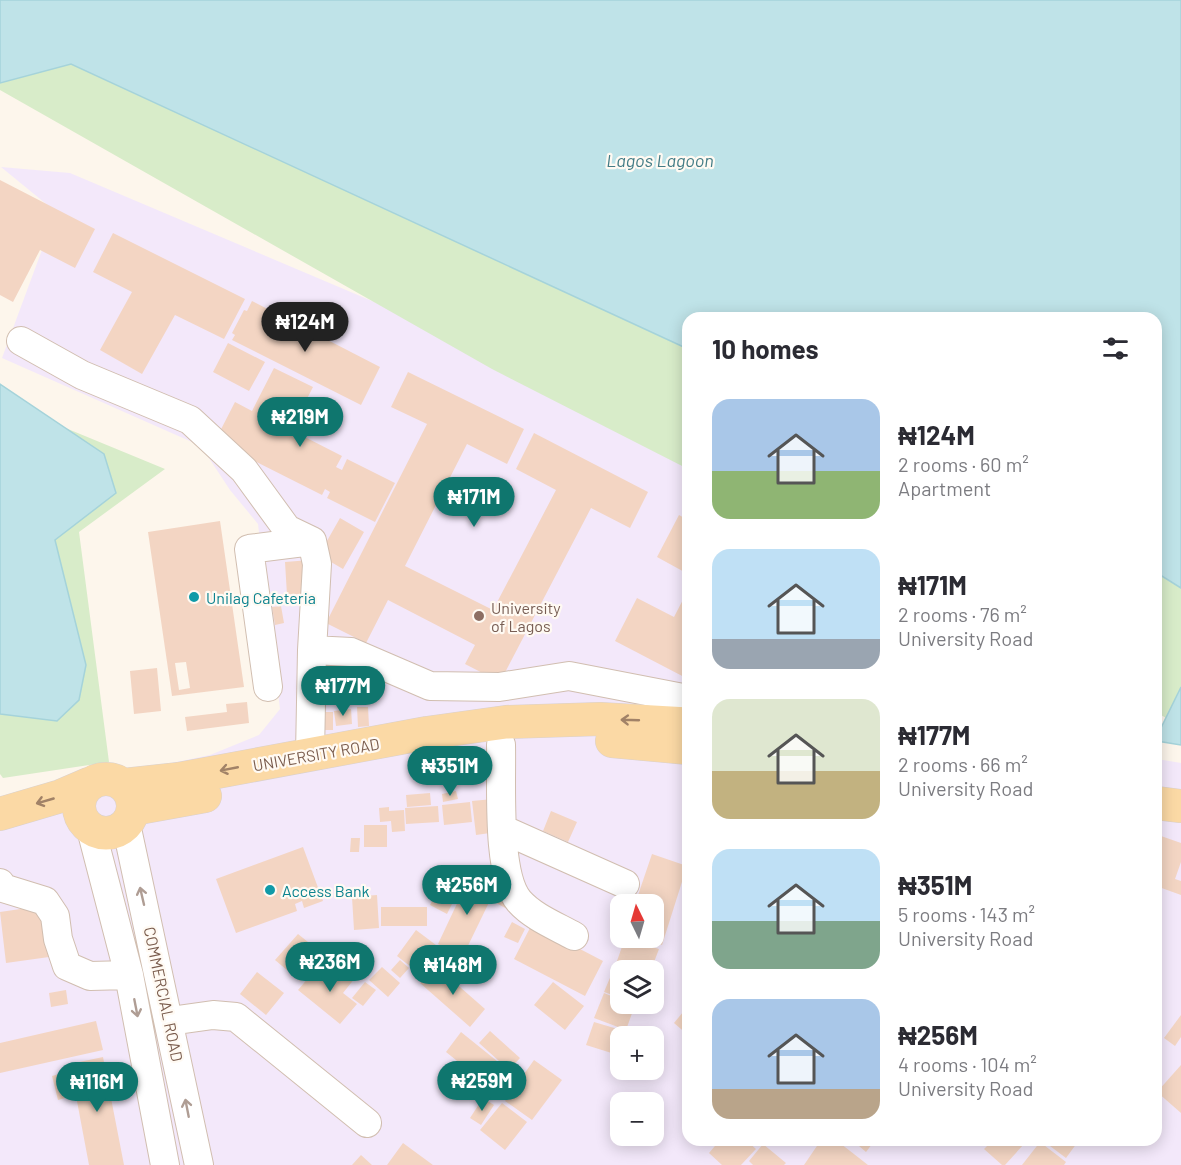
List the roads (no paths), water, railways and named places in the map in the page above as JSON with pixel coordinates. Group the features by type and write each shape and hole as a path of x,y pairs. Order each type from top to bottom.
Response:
{"main road":[{"name":"UNIVERSITY ROAD","path":"128,806 179,779 427,733 506,722 600,719 682,724"},
{"name":"UNIVERSITY ROAD","path":"128,806 501,745 569,740 628,742 682,747"},
{"path":"0,814 61,796 107,779 128,806 110,833 86,823 0,833"},
{"path":"86,823 79,800 89,784"},
{"path":"1162,785 1181,787"},
{"path":"1162,804 1181,806"}],"street":[{"path":"21,341 82,375 190,420 244,470 287,530 312,541"},
{"path":"310,754 312,650 318,564 312,541"},
{"path":"268,687 249,549 312,541"},
{"path":"312,650 351,652 430,686 499,687 569,676 682,698"},
{"path":"501,745 507,873 519,901 534,913 574,936"},
{"name":"COMMERCIAL ROAD","path":"128,806 199,1165"},
{"name":"COMMERCIAL ROAD","path":"86,823 129,975 165,1165"},
{"path":"504,830 626,884"},
{"path":"0,883 3,888 45,901 56,916 58,939 67,966 90,976 129,975"},
{"path":"170,1021 213,1015 236,1017 367,1124"}],"water":[{"name":"Lagos Lagoon","path":"0,0 1181,0 1181,588 1162,576 1162,312 682,312 682,346 71,64 0,83"},
{"path":"0,384 104,454 116,493 55,540 86,665 79,700 57,721 0,714"},
{"path":"1181,687 1181,745 1162,742 1162,726"}],"place":[{"name":"Unilag Cafeteria","path":"194,597"},
{"name":"University of Lagos","path":"479,616"},
{"name":"Access Bank","path":"270,890"}]}
